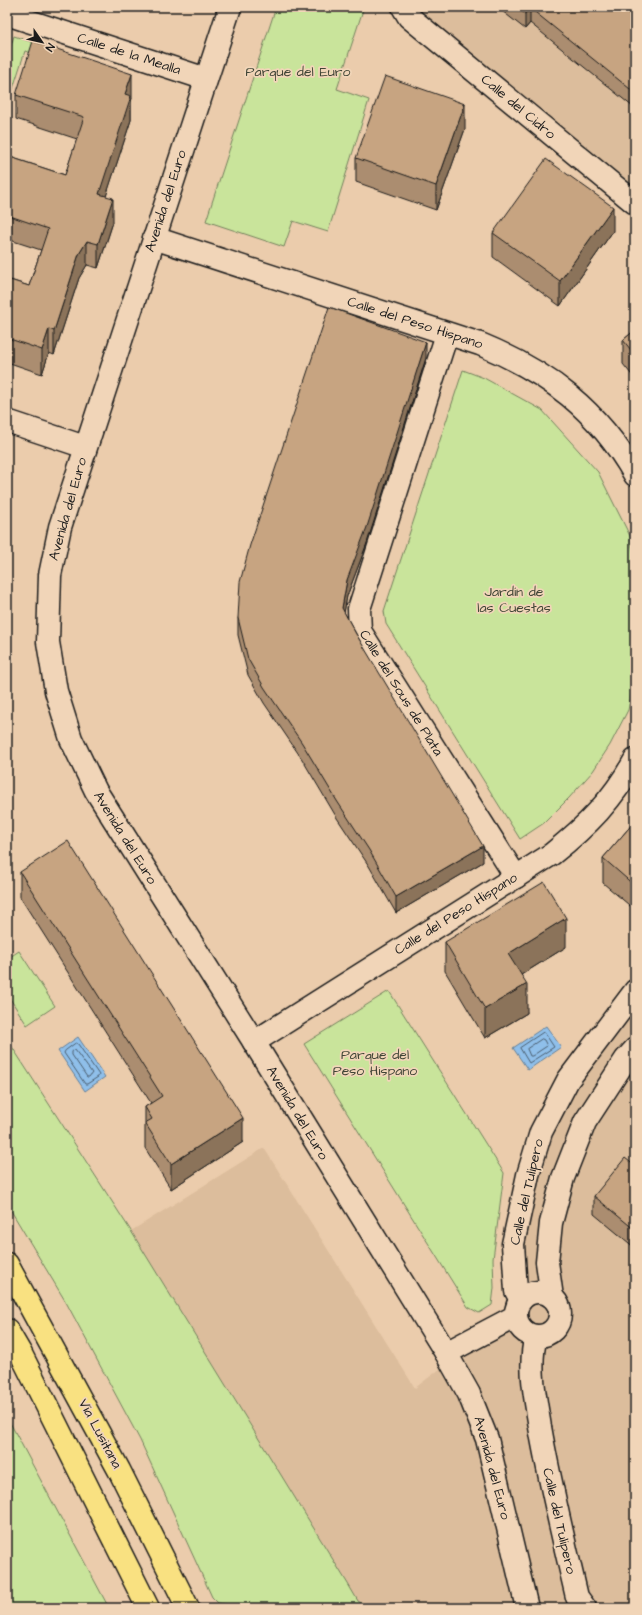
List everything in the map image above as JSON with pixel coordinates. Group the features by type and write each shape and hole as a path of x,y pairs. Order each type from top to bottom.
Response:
{"main road":[{"name":"Vía Lusitana","path":"7,1264 119,1470 188,1608"},
{"path":"7,1330 21,1354 148,1608"}],"street":[{"name":"Avenida del Euro","path":"230,7 60,526 50,575 48,642 56,691 71,739 96,791 254,1042 446,1353 469,1394 487,1439 527,1608"},
{"name":"Calle del Cidro","path":"403,7 409,17 635,203"},
{"name":"Calle de la Mealla","path":"7,14 206,79"},
{"name":"Calle del Peso Hispano","path":"154,238 506,354 553,383 586,410 610,437 635,475"},
{"name":"Calle del Sous de Plata","path":"448,334 359,609 358,621 360,631 516,877"},
{"path":"7,421 85,447"},
{"name":"Calle del Peso Hispano","path":"254,1042 552,854 592,820 611,797 635,760"},
{"name":"Calle del Tulipero","path":"518,1308 513,1244 528,1174 540,1132 568,1080 635,991"},
{"path":"518,1308 518,1324 524,1331 531,1335 540,1336 548,1334 555,1328 559,1321 560,1312 552,1297 547,1262 551,1223 563,1178 584,1122 626,1059 635,1049"},
{"path":"446,1353 518,1308 528,1295 536,1292 544,1293 552,1297"},
{"name":"Calle del Tulipero","path":"536,1336 532,1350 532,1374 548,1472 577,1598 585,1608"}],"shaded area":[{"path":"403,7 635,7 635,203"},
{"path":"635,991 635,1608 294,1608 131,1231 264,1148 415,1388 499,1324 508,1309 513,1244 541,1132"}],"green space":[{"name":"Parque del Euro","path":"276,7 364,7 337,89 369,100 328,232 293,221 284,247 206,221"},
{"path":"14,36 71,55 68,65 25,51 7,107 7,58"},
{"name":"Jardín de las Cuestas","path":"463,370 484,378 542,410 598,472 630,536 635,560 635,677 628,710 610,745 593,771 544,823 520,839 386,624 384,611"},
{"path":"19,951 55,1006 27,1025 7,994 7,959"},
{"name":"Parque del Peso Hispano","path":"389,991 504,1173 493,1259 494,1288 492,1305 479,1313 468,1307 304,1044"},
{"path":"7,1039 131,1231 358,1601 368,1608 249,1608 218,1603 212,1597 140,1440 67,1304 7,1204"},
{"path":"7,1417 109,1608 7,1608"}],"water":[{"path":"546,1026 561,1047 528,1070 513,1048"},
{"path":"78,1037 105,1077 85,1091 58,1051"}],"building":[{"path":"517,7 635,7 635,93 530,8 525,14"},
{"path":"33,41 132,74 125,94 131,96 99,194 113,198 98,244 87,241 79,254 54,331 49,329 42,350 7,338 7,279 29,286 48,229 7,215 7,156 65,175 84,117 16,95"},
{"path":"385,76 465,104 436,186 356,158"},
{"path":"546,159 613,207 560,281 493,233"},
{"path":"329,307 426,342 367,527 347,580 342,608 356,634 483,846 396,897 369,850 302,743 264,687 248,659 238,618 240,582 250,545"},
{"path":"635,330 635,355 623,340"},
{"path":"635,821 635,886 603,858"},
{"path":"68,841 243,1118 171,1164 145,1123 152,1119 145,1107 162,1096 20,872"},
{"path":"544,882 566,918 508,954 527,984 485,1009 445,942"},
{"path":"625,1158 635,1166 635,1230 594,1196"}]}
